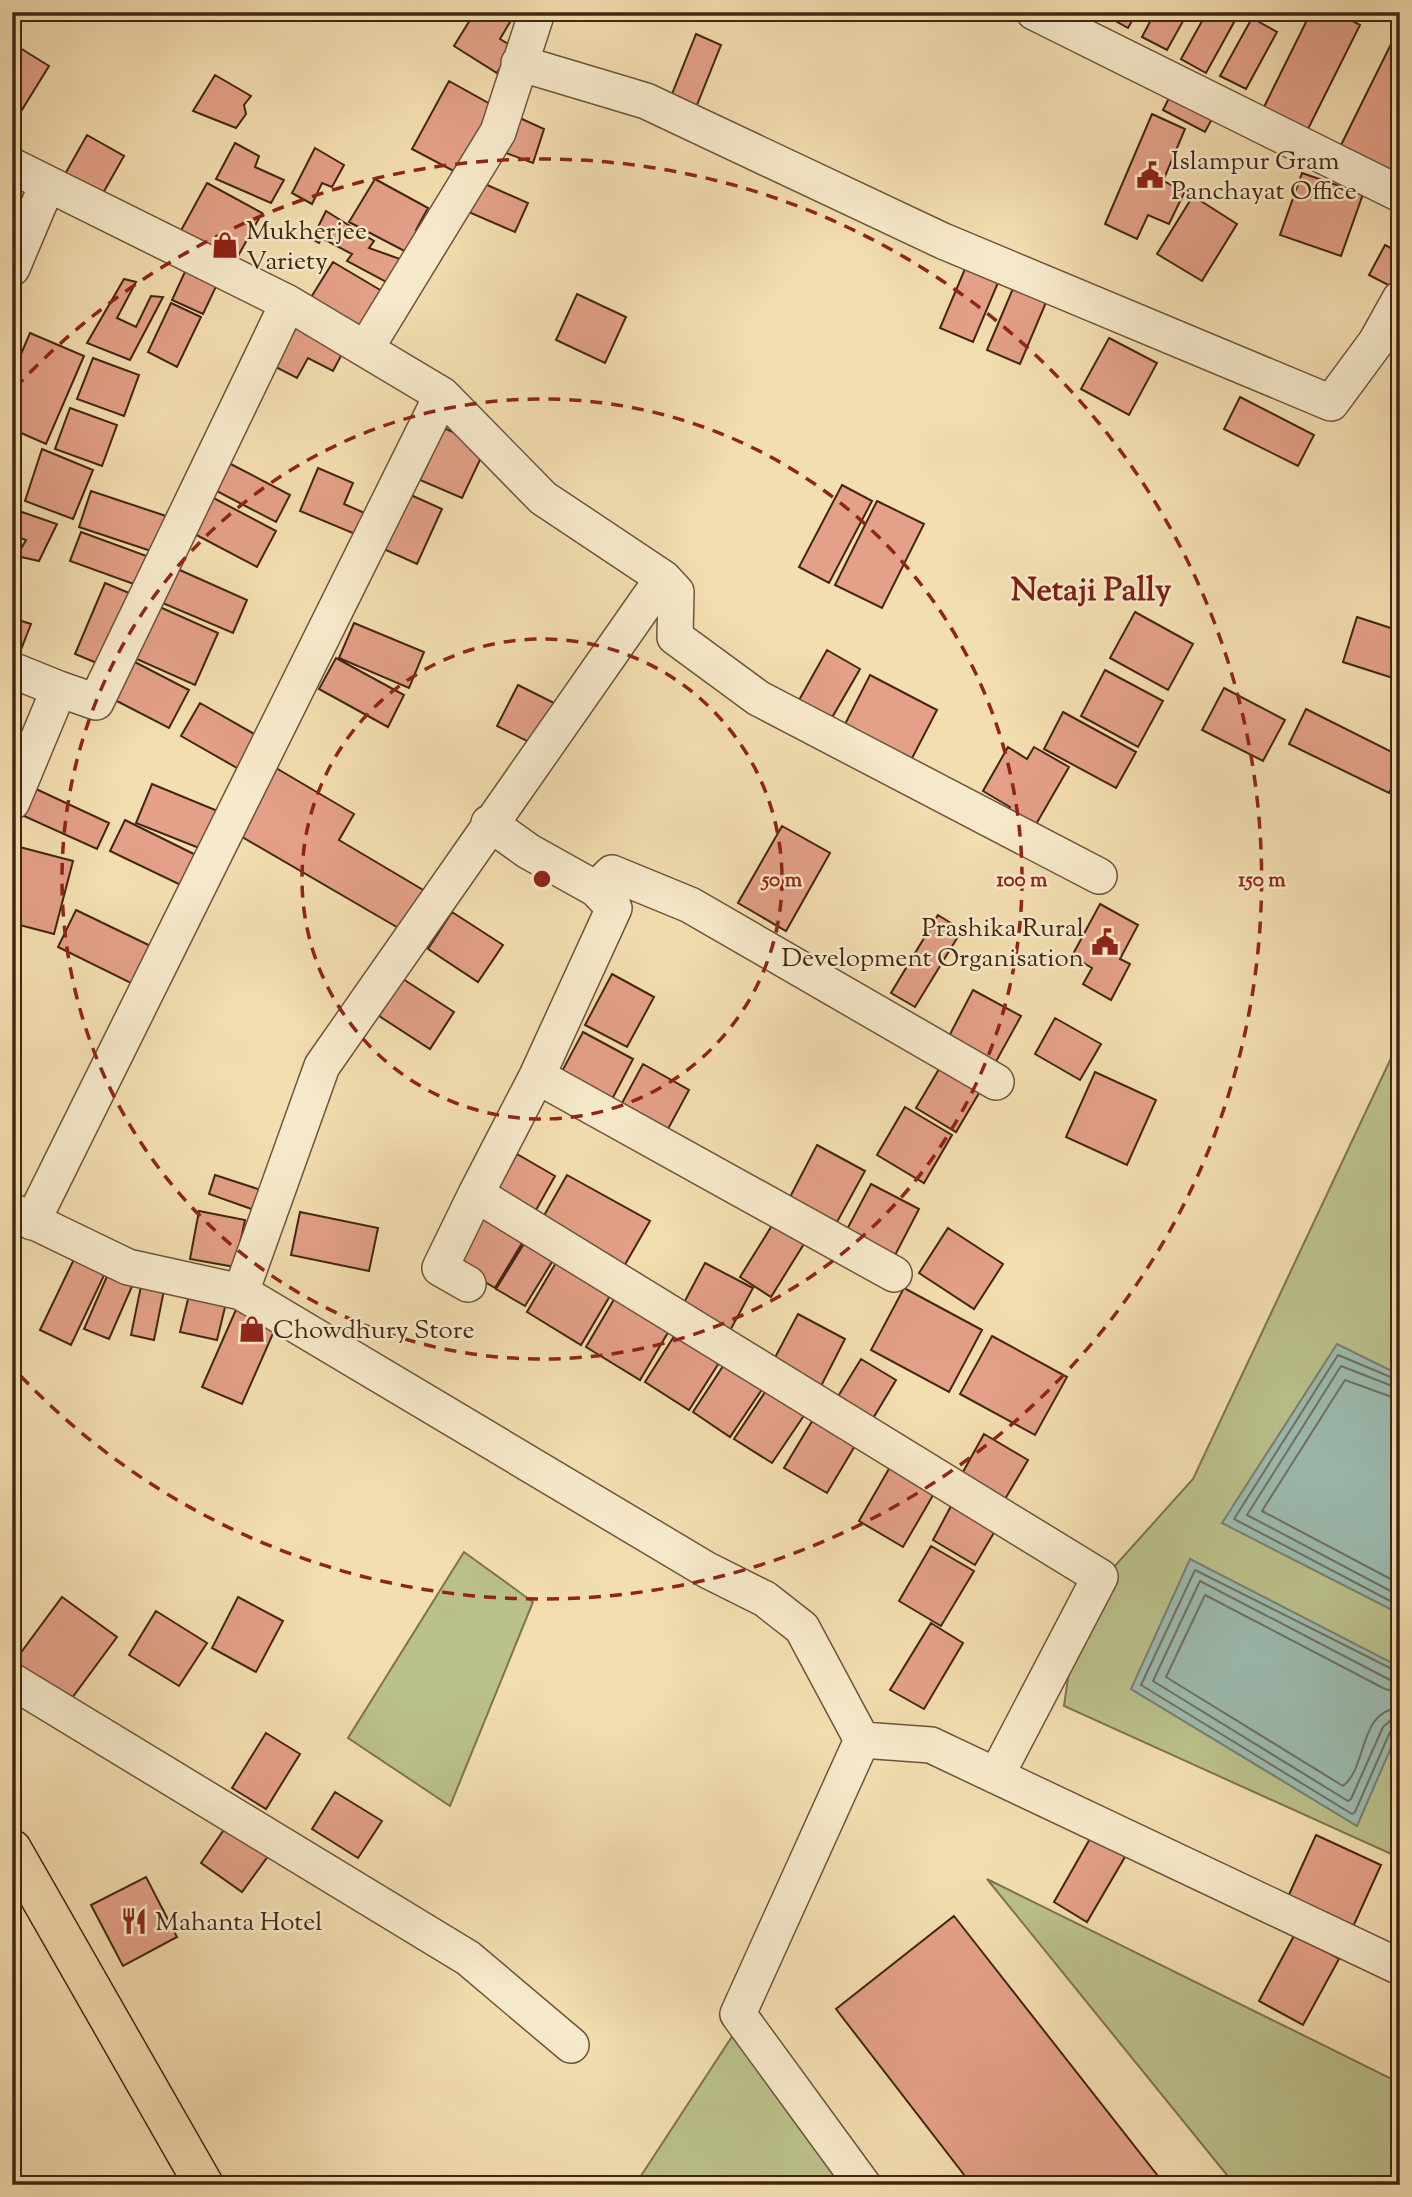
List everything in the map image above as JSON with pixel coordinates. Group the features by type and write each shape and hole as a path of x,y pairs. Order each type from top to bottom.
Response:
{"main road":[{"path":"12,1849 204,2185"}],"street":[{"path":"366,348 498,132 537,12"},
{"path":"1034,12 1400,194"},
{"path":"519,63 646,101 943,240 1331,403 1376,342 1400,299"},
{"path":"12,166 288,303 442,396 543,498 663,578 676,592 675,637 758,698 1099,877"},
{"path":"12,268 47,185"},
{"path":"12,670 96,702 288,303"},
{"path":"442,396 22,1216 128,1266 241,1292 708,1570 765,1598 802,1628 862,1740"},
{"path":"241,1292 322,1066 489,823 663,578"},
{"path":"12,802 59,689"},
{"path":"468,1284 440,1268 537,1076 614,908 596,889 528,851 489,823"},
{"path":"596,889 612,873 690,905 996,1082"},
{"path":"537,1076 894,1274"},
{"path":"476,1194 1100,1577 996,1776"},
{"path":"12,1681 468,1958 570,2045"},
{"path":"862,1740 931,1745 1400,1967"},
{"path":"862,1740 738,2014 863,2185"}],"green space":[{"path":"1400,1039 1400,1858 1064,1706 1078,1607 1193,1479"},
{"path":"464,1552 533,1602 450,1806 348,1738"},
{"path":"987,1879 1400,2083 1400,2185 1235,2185"},
{"path":"733,2035 845,2185 635,2185"}],"water":[{"path":"1337,1344 1400,1375 1400,1614 1222,1523"},
{"path":"1190,1559 1400,1667 1400,1727 1357,1826 1131,1689"}],"building":[{"path":"475,12 516,12 500,39 513,47 497,73 454,46"},
{"path":"1137,12 1128,28 1103,14"},
{"path":"1155,12 1188,12 1167,50 1142,37"},
{"path":"1207,12 1233,12 1238,15 1206,73 1181,59"},
{"path":"1311,12 1336,12 1360,25 1304,137 1260,115"},
{"path":"1252,18 1277,32 1246,89 1220,76"},
{"path":"696,34 721,45 693,115 668,104"},
{"path":"1394,38 1400,41 1400,182 1338,151"},
{"path":"12,43 49,66 12,126"},
{"path":"215,75 251,96 244,105 246,114 236,128 193,111"},
{"path":"449,81 499,109 463,176 412,149"},
{"path":"1174,88 1216,111 1205,132 1163,110"},
{"path":"511,114 544,129 533,163 498,150"},
{"path":"1152,114 1185,129 1163,181 1185,191 1169,224 1148,215 1137,239 1105,224"},
{"path":"87,135 124,156 102,195 65,174"},
{"path":"235,143 259,156 255,167 284,180 271,203 216,179"},
{"path":"315,148 344,165 332,187 322,183 312,204 292,193"},
{"path":"1302,173 1363,194 1341,256 1280,235"},
{"path":"375,179 428,208 416,230 426,237 414,256 349,222"},
{"path":"476,180 528,203 515,232 464,210"},
{"path":"207,183 262,213 233,265 179,234"},
{"path":"1193,196 1237,224 1202,281 1157,254"},
{"path":"326,211 374,241 369,248 400,259 388,283 347,261 352,254 322,238 319,243 312,239"},
{"path":"1385,245 1400,253 1400,272 1392,287 1369,275"},
{"path":"333,262 387,294 365,332 310,299"},
{"path":"189,263 220,278 203,314 172,300"},
{"path":"967,264 1000,278 973,342 940,328"},
{"path":"124,279 136,282 117,318 136,327 151,296 163,297 130,360 87,343"},
{"path":"1014,286 1047,300 1020,364 987,350"},
{"path":"577,294 626,317 605,363 556,340"},
{"path":"171,303 201,317 177,367 148,352"},
{"path":"287,322 343,352 333,371 308,358 297,378 266,362"},
{"path":"30,333 84,356 46,444 12,429 12,375"},
{"path":"1109,338 1157,363 1129,415 1081,389"},
{"path":"93,358 139,375 124,416 77,399"},
{"path":"1240,397 1314,435 1298,466 1224,429"},
{"path":"70,408 117,425 102,466 55,449"},
{"path":"444,428 486,447 462,498 420,480"},
{"path":"42,449 93,470 73,519 25,501"},
{"path":"225,461 290,495 276,522 211,488"},
{"path":"318,468 353,483 344,504 376,518 367,539 300,511"},
{"path":"842,485 872,501 829,583 799,567"},
{"path":"91,491 169,517 157,553 79,527"},
{"path":"402,491 442,509 417,564 377,546"},
{"path":"206,494 276,531 257,567 187,530"},
{"path":"877,501 924,524 882,608 835,585"},
{"path":"16,510 57,524 39,561 12,555 12,544 22,547 26,540 12,535"},
{"path":"81,532 152,558 142,587 70,561"},
{"path":"173,567 247,600 233,633 158,601"},
{"path":"105,583 134,595 104,666 75,654"},
{"path":"153,604 218,633 195,685 130,656"},
{"path":"1135,612 1193,644 1168,690 1110,658"},
{"path":"1357,617 1400,631 1400,668 1396,679 1343,662"},
{"path":"12,618 31,624 15,665 12,664"},
{"path":"354,623 424,652 409,688 339,658"},
{"path":"827,650 860,669 830,721 798,702"},
{"path":"336,658 404,695 388,727 319,689"},
{"path":"129,659 189,690 169,728 109,697"},
{"path":"1105,670 1163,701 1138,747 1081,716"},
{"path":"870,675 937,710 909,764 842,730"},
{"path":"518,685 560,706 539,747 497,726"},
{"path":"1224,688 1285,720 1263,761 1202,730"},
{"path":"200,703 263,739 244,772 181,736"},
{"path":"1306,709 1400,756 1400,772 1389,793 1289,744"},
{"path":"1063,712 1136,752 1116,788 1044,749"},
{"path":"1008,747 1027,759 1034,747 1069,767 1031,833 1004,818 1010,807 983,791"},
{"path":"276,768 354,814 339,840 430,894 407,933 237,834"},
{"path":"152,784 225,814 209,852 136,823"},
{"path":"36,789 109,823 97,849 24,816"},
{"path":"125,820 204,859 189,889 110,851"},
{"path":"782,826 830,853 786,931 738,903"},
{"path":"12,845 73,861 54,934 12,923"},
{"path":"1100,904 1138,925 1120,959 1130,964 1111,1000 1083,984 1092,968 1072,956"},
{"path":"76,910 159,950 141,988 58,947"},
{"path":"452,912 503,945 478,982 428,949"},
{"path":"938,915 962,930 915,1007 891,993"},
{"path":"612,974 654,997 627,1047 585,1025"},
{"path":"403,979 454,1012 430,1049 379,1016"},
{"path":"973,990 1021,1016 993,1067 946,1042"},
{"path":"1055,1018 1101,1044 1080,1080 1035,1054"},
{"path":"583,1032 633,1059 610,1103 560,1075"},
{"path":"945,1059 985,1083 956,1132 916,1108"},
{"path":"643,1064 689,1090 668,1129 622,1103"},
{"path":"1095,1072 1156,1100 1127,1165 1066,1137"},
{"path":"905,1107 952,1135 924,1183 877,1155"},
{"path":"817,1145 865,1171 837,1222 790,1197"},
{"path":"517,1154 555,1176 531,1219 493,1198"},
{"path":"215,1175 267,1192 260,1212 209,1194"},
{"path":"567,1175 650,1221 619,1275 537,1228"},
{"path":"871,1184 919,1209 892,1261 844,1235"},
{"path":"199,1211 245,1220 235,1267 190,1259"},
{"path":"300,1212 378,1228 369,1271 291,1255"},
{"path":"483,1212 525,1238 495,1288 452,1262"},
{"path":"776,1219 807,1239 771,1297 740,1277"},
{"path":"948,1228 1003,1264 974,1309 919,1273"},
{"path":"527,1239 555,1257 525,1306 496,1289"},
{"path":"76,1255 107,1269 71,1345 40,1330"},
{"path":"560,1256 614,1289 581,1345 527,1312"},
{"path":"705,1263 753,1288 725,1340 678,1314"},
{"path":"108,1274 133,1284 109,1339 84,1329"},
{"path":"141,1286 164,1290 154,1340 131,1335"},
{"path":"904,1288 982,1330 949,1392 871,1350"},
{"path":"190,1291 227,1299 217,1340 180,1332"},
{"path":"619,1291 673,1324 640,1380 586,1347"},
{"path":"238,1305 278,1322 242,1404 202,1387"},
{"path":"798,1314 845,1339 819,1390 771,1365"},
{"path":"680,1327 724,1355 689,1410 645,1382"},
{"path":"992,1336 1067,1377 1035,1435 960,1394"},
{"path":"729,1357 767,1382 730,1437 693,1412"},
{"path":"861,1359 896,1380 869,1425 834,1403"},
{"path":"771,1383 809,1408 772,1463 734,1439"},
{"path":"817,1413 859,1439 827,1493 784,1468"},
{"path":"984,1434 1028,1460 1001,1506 958,1481"},
{"path":"894,1460 939,1485 903,1547 859,1521"},
{"path":"958,1493 1002,1519 975,1565 933,1540"},
{"path":"931,1546 974,1571 941,1626 899,1601"},
{"path":"62,1597 117,1637 69,1702 14,1662"},
{"path":"238,1597 283,1621 256,1672 212,1648"},
{"path":"156,1611 207,1643 179,1686 129,1655"},
{"path":"931,1623 963,1643 924,1709 890,1690"},
{"path":"266,1733 300,1754 266,1809 232,1788"},
{"path":"335,1792 382,1821 358,1858 312,1829"},
{"path":"232,1818 274,1848 242,1892 201,1863"},
{"path":"1095,1830 1129,1850 1087,1922 1054,1902"},
{"path":"1316,1835 1381,1865 1352,1929 1287,1899"},
{"name":"Mahanta Hotel","path":"146,1877 177,1937 123,1966 91,1905"},
{"path":"954,1916 1165,2185 972,2185 836,2009"},
{"path":"1295,1934 1339,1959 1303,2025 1259,2001"}],"place":[{"name":"Islampur Gram Panchayat Office","path":"1150,175"},
{"name":"Mukherjee Variety","path":"225,245"},
{"name":"Prashika Rural Development Organisation","path":"1105,942"},
{"name":"Chowdhury Store","path":"252,1329"},
{"name":"Mahanta Hotel","path":"134,1921"}],"district":[{"name":"Netaji Pally","path":"1091,588"}]}
